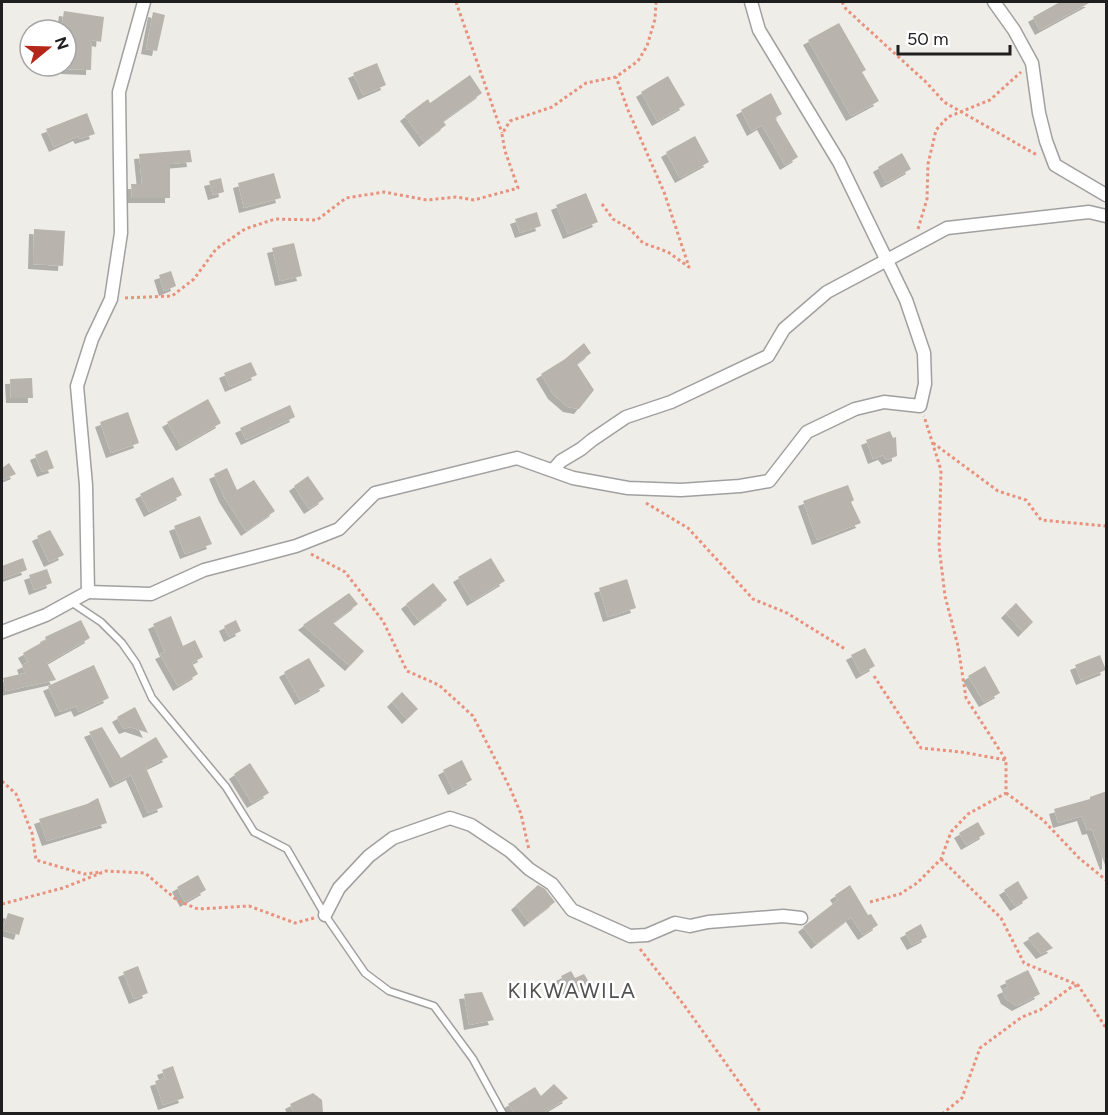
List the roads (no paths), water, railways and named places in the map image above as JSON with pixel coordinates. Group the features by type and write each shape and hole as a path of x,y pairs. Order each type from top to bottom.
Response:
{"street":[{"path":"88,592 86,484 76,386 111,299 121,232 119,92 144,2"},
{"path":"2,632 46,615 88,592 151,594 204,570 296,546 339,529 375,493 518,458 573,478 628,488 681,490 740,486 769,481 807,432 855,409 884,402 920,406 925,384 924,353 906,300 839,162 759,30 751,2"},
{"path":"994,2 1014,30 1032,63 1044,132 1055,165 1107,195"},
{"path":"553,470 561,461 626,417 671,402 768,356 784,329 827,292 947,228 1089,212 1107,216"},
{"path":"325,915 339,888 369,856 393,838 450,818 471,825 510,851 529,869 552,884 572,910 630,936 646,935 675,922 690,926 708,922 783,916 801,918"}],"lane":[{"path":"70,601 101,622 122,644 136,663 152,698 226,787 254,831 287,849 325,915 365,973 389,991 434,1006 472,1059 503,1113"}],"district":[{"name":"KIKWAWILA","path":"572,990"}]}
